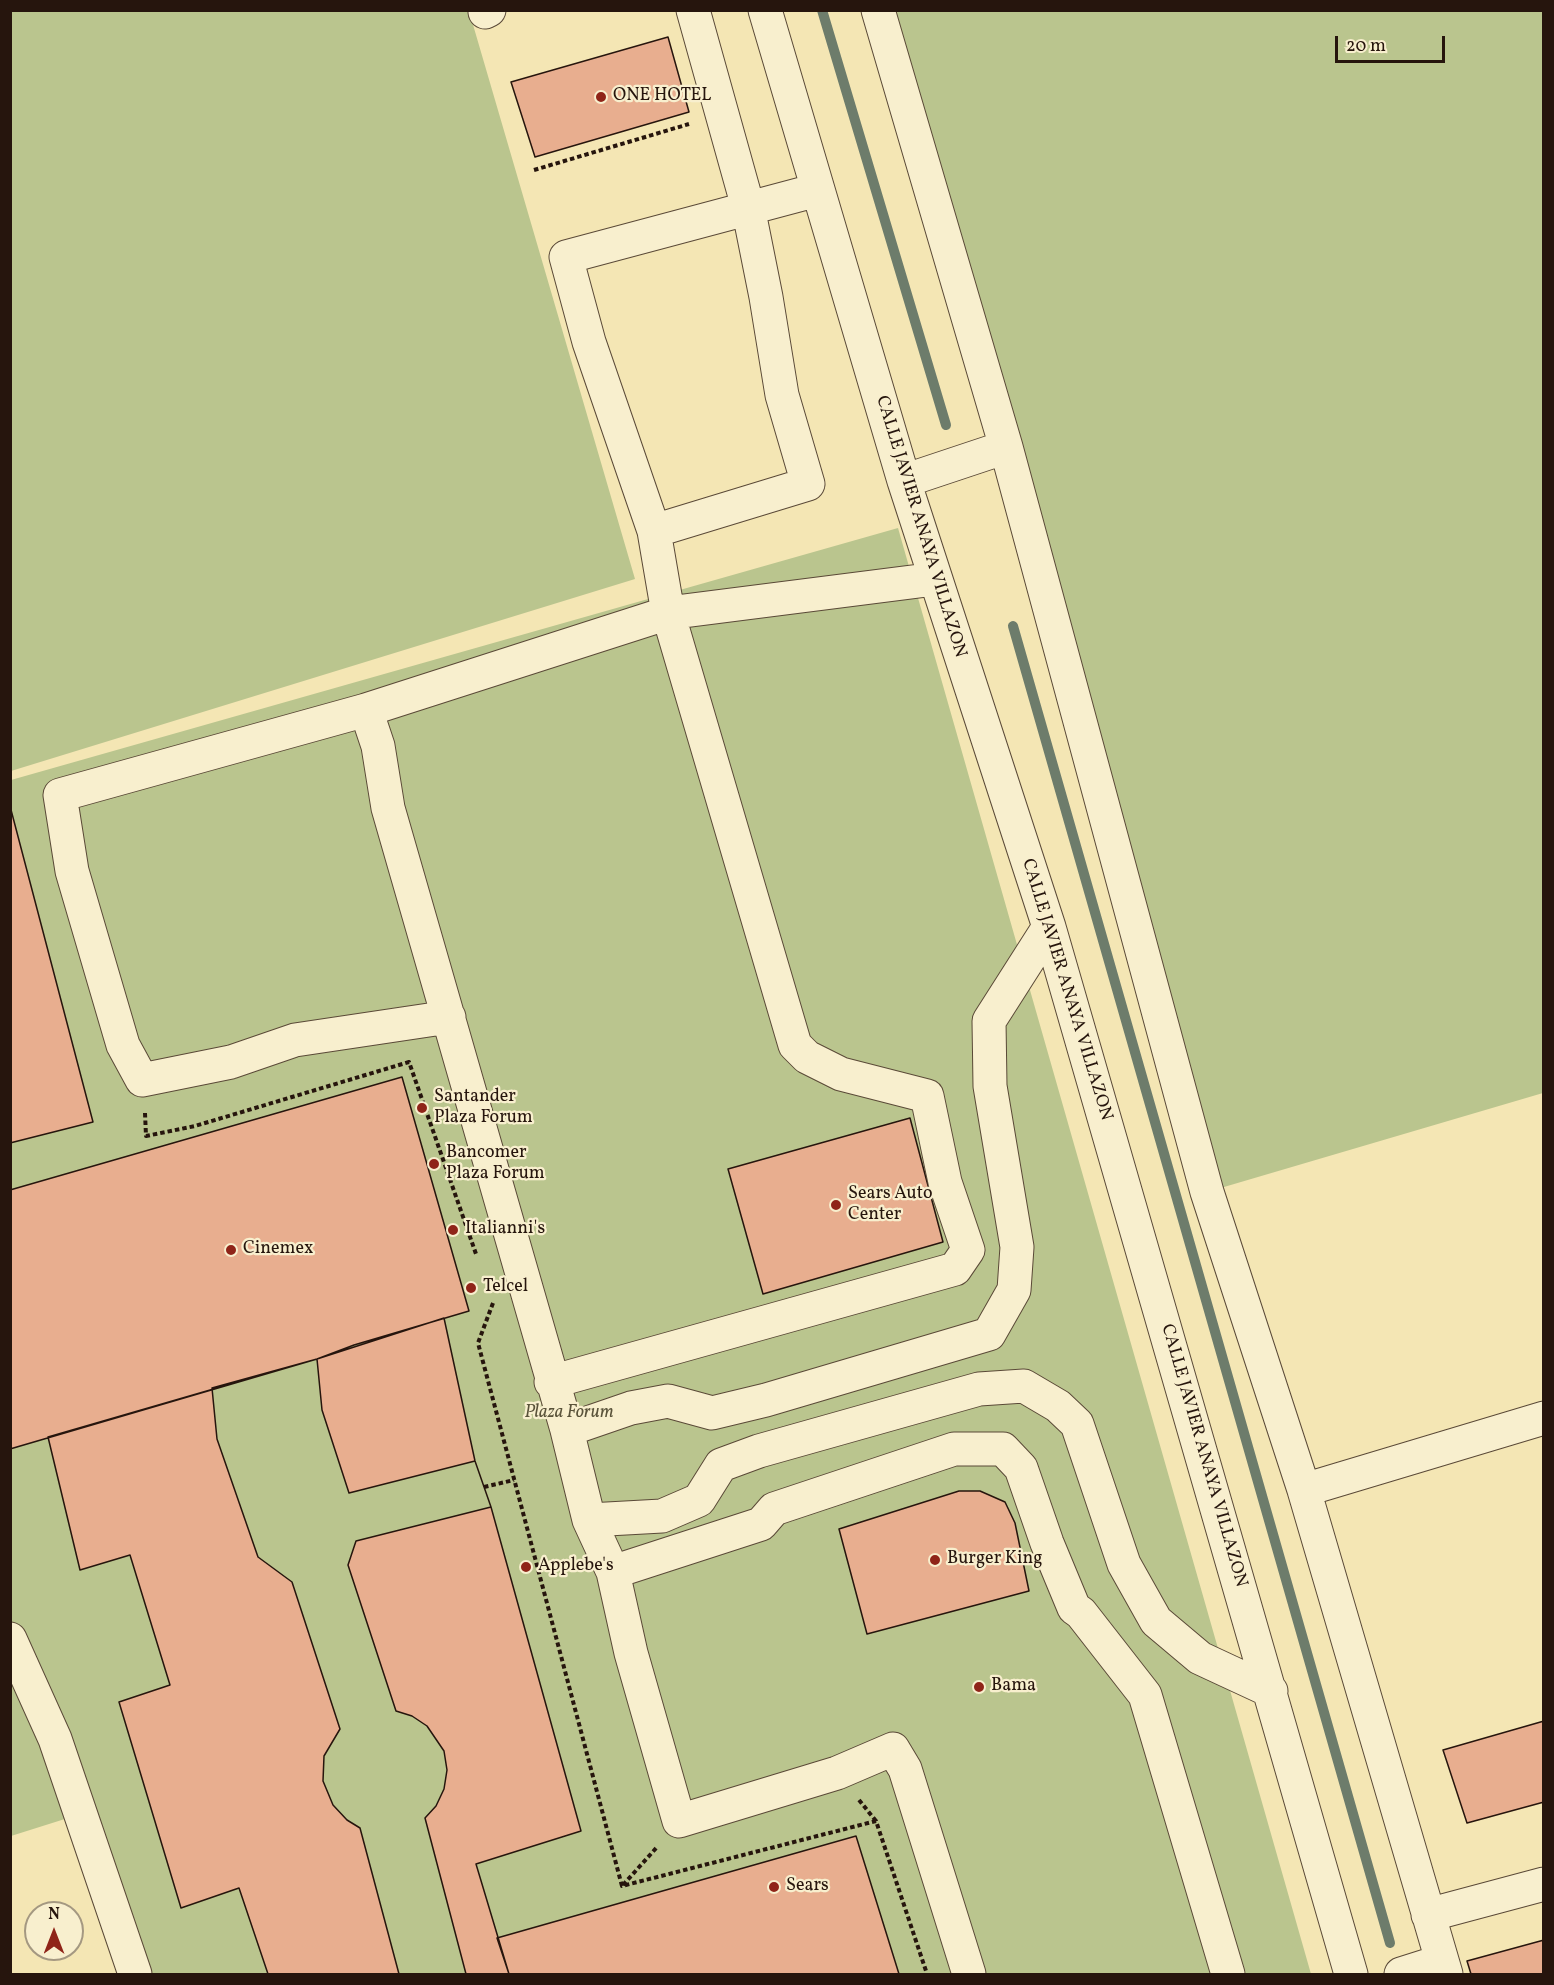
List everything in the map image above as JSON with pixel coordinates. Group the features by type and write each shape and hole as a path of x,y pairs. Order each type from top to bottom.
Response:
{"street":[{"path":"654,531 808,484 782,395 748,207 693,10"},
{"name":"CALLE JAVIER ANAYA VILLAZON","path":"765,10 904,481 1048,927 1271,1691 1351,1974"},
{"path":"878,10 1006,447 1208,1192 1304,1490 1444,1968 1401,1974"},
{"path":"818,190 566,257 589,342 654,531 668,614 795,1044 807,1057 841,1074 927,1096 945,1182 968,1250"},
{"path":"904,481 1006,447"},
{"path":"449,1017 295,1040 231,1062 142,1080 123,1045 72,871 60,795 366,710 668,614 935,579"},
{"path":"366,710 378,746 388,808 551,1382 567,1430 589,1520 613,1572 631,1653 680,1821 837,1773 892,1749 905,1769 969,1974"},
{"path":"567,1430 631,1408 668,1401 712,1413 766,1400 989,1334 1014,1290 1017,1247 990,1086 989,1021 1048,927"},
{"path":"968,1250 1017,1257"},
{"path":"551,1382 955,1269 968,1250"},
{"path":"589,1520 662,1516 699,1500 721,1465 759,1451 979,1389 1024,1386 1058,1406 1077,1424 1124,1564 1156,1620 1200,1658 1271,1691"},
{"path":"1304,1490 1544,1418"},
{"path":"613,1572 761,1524 774,1509 954,1449 1003,1449 1021,1468 1047,1543 1074,1608 1081,1613 1145,1695 1228,1974"},
{"path":"10,1640 56,1739 135,1974"},
{"path":"1428,1915 1544,1884"}],"path":[{"path":"534,170 721,114"},
{"path":"142,1080 146,1136 195,1125 409,1062 478,1258"},
{"path":"493,1301 477,1343 622,1886"},
{"path":"484,1486 514,1480"},
{"path":"622,1886 680,1821"},
{"path":"622,1886 876,1821 927,1974"}],"green space":[{"path":"11,11 469,11 635,579 11,771"},
{"path":"889,11 1543,11 1543,1093 1207,1192"},
{"name":"Plaza Forum","path":"898,528 1311,1974 122,1974 68,1818 11,1836 11,780"}],"building":[{"name":"ONE HOTEL","path":"668,37 689,112 535,157 511,82"},
{"path":"10,806 93,1122 10,1143"},
{"name":"Cinemex","path":"402,1077 469,1311 354,1345 317,1359 10,1449 10,1190"},
{"name":"Sears Auto Center","path":"910,1118 943,1242 763,1294 728,1169"},
{"path":"444,1318 475,1461 491,1507 581,1831 476,1864 509,1974 268,1974 239,1888 181,1908 119,1702 170,1685 130,1555 80,1570 48,1437 317,1359"},
{"path":"317,1359 322,1410 349,1493 475,1461 491,1507 356,1541 348,1565 396,1711 412,1716 427,1726 444,1751 447,1770 444,1789 436,1806 425,1818 466,1974 399,1974 360,1828 347,1820 333,1805 323,1781 324,1756 340,1729 292,1582 258,1557 217,1439 212,1388"},
{"name":"Burger King","path":"959,1491 980,1491 1005,1502 1015,1523 1029,1591 867,1634 839,1529"},
{"path":"1544,1721 1544,1802 1467,1823 1443,1750"},
{"name":"Sears","path":"856,1836 899,1974 509,1974 497,1938"},
{"path":"1544,1940 1544,1974 1471,1974 1467,1961"}],"waterway":[{"path":"822,10 946,425"},
{"path":"1013,626 1390,1943"}],"place":[{"name":"ONE HOTEL","path":"601,97"},
{"name":"Santander Plaza Forum","path":"422,1108"},
{"name":"Bancomer Plaza Forum","path":"434,1164"},
{"name":"Sears Auto Center","path":"836,1205"},
{"name":"Italianni's","path":"453,1230"},
{"name":"Cinemex","path":"231,1250"},
{"name":"Telcel","path":"471,1288"},
{"name":"Burger King","path":"935,1560"},
{"name":"Applebe's","path":"526,1567"},
{"name":"Bama","path":"979,1687"},
{"name":"Sears","path":"774,1887"}]}
